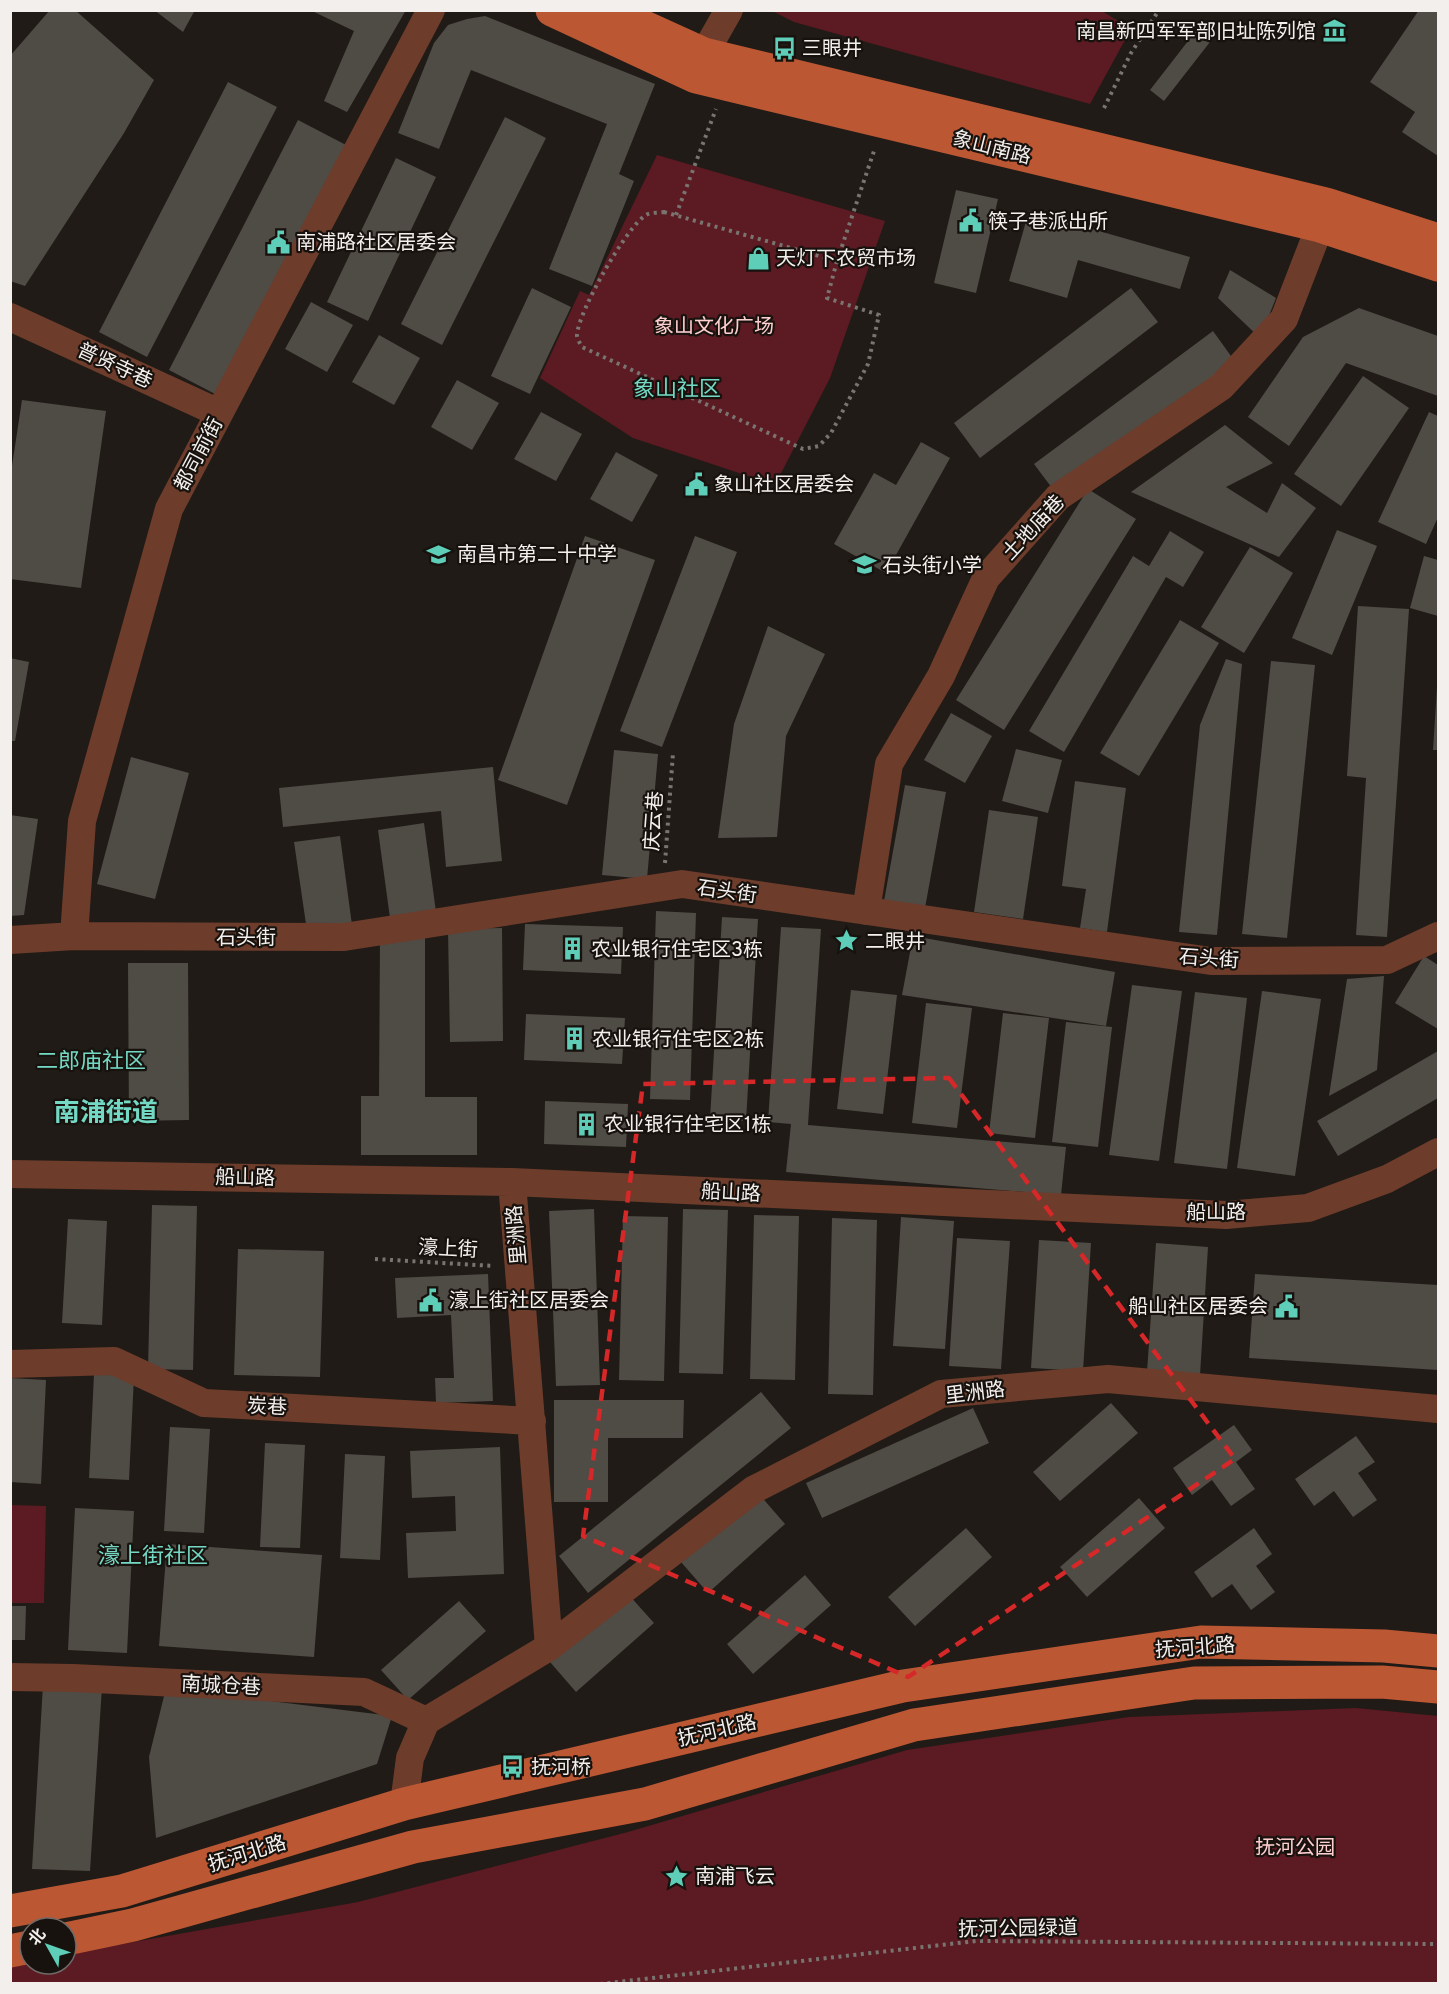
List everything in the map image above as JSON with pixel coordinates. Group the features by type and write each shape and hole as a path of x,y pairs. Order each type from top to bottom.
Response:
{"main road":[{"name":"象山南路","path":"552,10 696,77 1320,226 1438,265"},
{"name":"象山南路","path":"607,10 704,54 1326,204 1438,240"},
{"name":"抚河北路","path":"10,1911 122,1891 404,1804 903,1686 1190,1644 1384,1646 1438,1651"},
{"name":"抚河北路","path":"78,1936 133,1925 413,1847 645,1804 914,1725 1194,1683 1382,1682 1438,1687"}],"street":[{"name":"都司前街","path":"74,936 82,821 169,509 431,10"},
{"path":"704,54 729,10"},
{"name":"土地庙巷","path":"866,911 889,764 941,676 986,578 1058,497 1221,387 1284,319 1320,226"},
{"name":"普贤寺巷","path":"10,317 219,413"},
{"name":"石头街","path":"10,940 74,936 344,937 682,884 1211,962 1387,960 1438,936"},
{"name":"船山路","path":"10,1174 512,1182 1226,1215 1308,1208 1387,1179 1438,1152"},
{"name":"里洲路","path":"512,1182 549,1647"},
{"name":"炭巷","path":"10,1365 114,1361 204,1403 532,1421"},
{"name":"里洲路","path":"426,1721 549,1647 753,1490 941,1394 1108,1379 1438,1409"},
{"name":"南城仓巷","path":"10,1677 85,1678 364,1692 426,1721"},
{"path":"404,1804 410,1758 426,1721"}],"path":[{"path":"1104,108 1131,53 1159,10"},
{"path":"676,215 725,83"},
{"path":"837,261 664,212 648,214 637,222 602,274 581,319 577,337 582,347 803,449 819,446 831,433 868,364 879,315 827,298 837,261 885,122"},
{"name":"庆云巷","path":"673,753 665,863 682,884"},
{"name":"濠上街","path":"375,1259 519,1268"},
{"name":"抚河公园绿道","path":"600,1983 976,1941 1438,1944"}],"highlighted area":[{"path":"949,1078 1235,1459 908,1677 583,1536 643,1084"}],"green space":[{"path":"772,11 1102,11 1131,29 1090,104 794,22"},
{"name":"象山文化广场","path":"657,155 885,221 830,378 775,485 633,438 540,378 580,291 589,295"},
{"path":"11,1505 46,1506 44,1603 11,1603"},
{"name":"抚河公园","path":"1356,1708 1438,1716 1438,1983 11,1984 11,1964 18,1963 18,1976 78,1976 78,1952 358,1902 628,1832 907,1750 1129,1717"}],"building":[{"path":"50,10 75,10 154,80 124,133 25,286 10,281 10,56"},
{"path":"154,10 195,10 183,32"},
{"path":"310,10 406,10 347,112 324,101 354,31"},
{"path":"1419,10 1438,10 1438,156 1402,132 1415,112 1370,82"},
{"path":"485,16 655,84 619,174 634,181 592,286 549,269 607,124 471,70 439,149 398,133 434,43 448,25"},
{"path":"1202,23 1217,33 1164,101 1150,90"},
{"path":"228,82 277,107 147,357 99,332"},
{"path":"505,117 546,138 442,345 401,324"},
{"path":"298,120 346,145 217,395 169,370"},
{"path":"396,158 436,177 368,321 327,302"},
{"path":"956,190 998,199 976,293 934,283"},
{"path":"1029,211 1190,257 1180,289 1078,260 1067,298 1009,281"},
{"path":"1230,270 1276,298 1260,338 1218,298"},
{"path":"532,288 571,307 530,394 491,376"},
{"path":"1131,288 1158,322 980,458 954,423"},
{"path":"311,302 353,325 327,372 285,349"},
{"path":"1359,308 1438,336 1438,396 1346,363 1289,446 1248,417 1303,337"},
{"path":"1213,331 1236,363 1058,496 1034,464"},
{"path":"379,335 420,358 394,405 352,382"},
{"path":"1363,376 1409,408 1341,506 1294,474"},
{"path":"457,380 499,403 472,450 431,427"},
{"path":"22,400 106,411 81,588 10,579 10,479"},
{"path":"541,412 582,434 556,481 514,459"},
{"path":"1429,412 1438,416 1438,517 1426,544 1378,522"},
{"path":"1225,425 1273,463 1226,487 1267,513 1282,483 1316,508 1279,557 1131,492"},
{"path":"921,442 950,458 886,573 834,544 874,473 896,485"},
{"path":"616,452 658,475 632,522 590,499"},
{"path":"1088,489 1136,519 1004,730 956,700"},
{"path":"1337,530 1377,546 1332,655 1292,638"},
{"path":"1170,531 1204,552 1183,587 1166,577 1064,752 1029,731 1133,556 1149,566"},
{"path":"585,536 655,560 567,805 498,780"},
{"path":"695,536 737,552 662,747 620,731"},
{"path":"1250,547 1293,573 1244,653 1201,627"},
{"path":"1424,556 1438,560 1438,616 1410,608"},
{"path":"1358,606 1409,609 1387,937 1356,935 1366,778 1347,776"},
{"path":"1180,620 1219,643 1139,776 1100,753"},
{"path":"768,626 825,654 786,736 777,837 718,838 734,724"},
{"path":"10,658 29,662 15,741 10,741"},
{"path":"1226,659 1242,664 1217,935 1179,932 1200,725"},
{"path":"1271,661 1315,665 1287,938 1242,934"},
{"path":"1437,687 1438,750 1433,750"},
{"path":"951,713 992,736 965,783 924,760"},
{"path":"1016,749 1062,760 1048,813 1002,801"},
{"path":"614,750 658,754 647,879 602,875"},
{"path":"131,757 189,773 155,899 97,884"},
{"path":"493,767 502,861 446,867 441,811 283,827 279,788"},
{"path":"1075,781 1126,788 1107,932 1080,928 1086,889 1062,886"},
{"path":"905,785 946,792 925,908 884,901"},
{"path":"989,810 1038,817 1023,919 974,912"},
{"path":"10,815 38,819 24,915 10,916"},
{"path":"424,823 436,912 390,918 378,830"},
{"path":"340,836 352,925 307,931 294,842"},
{"path":"656,911 696,913 690,1100 650,1099"},
{"path":"722,917 758,919 746,1121 710,1119"},
{"name":"农业银行住宅区3栋","path":"525,924 623,927 621,974 523,970"},
{"path":"781,927 821,929 808,1125 1066,1147 1061,1195 786,1172 791,1124 768,1122"},
{"path":"502,928 503,1041 450,1042 448,929"},
{"path":"913,936 1115,972 1106,1026 902,995"},
{"path":"380,937 425,937 425,1097 477,1097 477,1155 361,1155 361,1096 379,1096"},
{"path":"1424,956 1438,965 1438,1029 1395,1003"},
{"path":"128,963 188,963 189,1120 129,1121"},
{"path":"1384,976 1377,1070 1329,1096 1347,979"},
{"path":"1132,985 1182,991 1159,1161 1109,1155"},
{"path":"851,990 897,995 883,1114 837,1109"},
{"path":"1262,991 1321,999 1295,1176 1237,1168"},
{"path":"1195,992 1247,998 1227,1169 1174,1163"},
{"path":"926,1003 972,1008 957,1128 912,1123"},
{"path":"1003,1013 1049,1018 1035,1138 989,1133"},
{"name":"农业银行住宅区2栋","path":"526,1014 625,1018 622,1064 524,1060"},
{"path":"1066,1022 1112,1027 1098,1147 1052,1142"},
{"path":"1438,1051 1438,1098 1338,1156 1317,1121"},
{"name":"农业银行住宅区1栋","path":"545,1101 628,1104 626,1147 544,1144"},
{"path":"152,1205 197,1206 193,1370 148,1369"},
{"path":"594,1209 600,1385 556,1386 549,1211"},
{"path":"683,1209 728,1210 723,1374 679,1373"},
{"path":"754,1215 799,1216 795,1380 750,1379"},
{"path":"623,1216 668,1217 664,1381 619,1380"},
{"path":"901,1217 954,1221 945,1349 893,1346"},
{"path":"832,1218 877,1220 873,1395 828,1394"},
{"path":"68,1219 107,1221 102,1325 62,1323"},
{"path":"957,1238 1010,1241 1001,1369 949,1366"},
{"path":"1039,1240 1091,1243 1083,1371 1031,1368"},
{"path":"1156,1243 1208,1247 1200,1375 1147,1372"},
{"path":"238,1249 324,1251 320,1377 234,1375"},
{"path":"488,1274 493,1401 436,1403 435,1378 454,1378 451,1315 397,1318 395,1278"},
{"path":"1255,1274 1438,1285 1438,1370 1249,1358"},
{"path":"94,1374 134,1376 129,1480 89,1478"},
{"path":"10,1378 46,1380 41,1484 10,1482"},
{"path":"761,1392 791,1428 588,1593 559,1556"},
{"path":"554,1400 684,1400 683,1438 608,1438 608,1502 554,1502"},
{"path":"1111,1403 1138,1433 1060,1501 1033,1472"},
{"path":"973,1408 989,1443 822,1518 806,1483"},
{"path":"1234,1425 1252,1450 1236,1462 1255,1489 1231,1506 1212,1480 1192,1495 1173,1468"},
{"path":"170,1427 210,1429 204,1533 164,1531"},
{"path":"1356,1436 1375,1462 1358,1473 1377,1500 1353,1517 1334,1491 1314,1506 1295,1479"},
{"path":"265,1443 305,1445 300,1548 260,1547"},
{"path":"500,1447 504,1574 408,1578 406,1533 456,1531 455,1496 412,1498 410,1451"},
{"path":"345,1454 385,1456 380,1560 340,1558"},
{"path":"759,1494 785,1524 708,1593 681,1562"},
{"path":"1139,1498 1165,1528 1087,1597 1060,1567"},
{"path":"75,1508 134,1511 127,1653 68,1650"},
{"path":"966,1528 992,1557 915,1626 888,1597"},
{"path":"1254,1528 1272,1554 1256,1566 1275,1592 1251,1610 1232,1584 1212,1598 1194,1572"},
{"path":"167,1544 322,1555 314,1657 159,1646"},
{"path":"805,1575 831,1605 753,1674 727,1644"},
{"path":"628,1594 654,1623 576,1692 550,1662"},
{"path":"459,1601 486,1631 408,1700 381,1670"},
{"path":"10,1606 26,1606 25,1640 10,1640"},
{"path":"43,1685 102,1687 90,1871 32,1869"},
{"path":"166,1688 392,1716 377,1764 156,1838 149,1757"}],"place":[{"name":"南昌新四军军部旧址陈列馆","path":"1334,31"},
{"name":"三眼井","path":"784,48"},
{"name":"筷子巷派出所","path":"970,221"},
{"name":"南浦路社区居委会","path":"278,242"},
{"name":"天灯下农贸市场","path":"758,258"},
{"name":"象山社区居委会","path":"696,484"},
{"name":"南昌市第二十中学","path":"439,554"},
{"name":"石头街小学","path":"864,565"},
{"name":"二眼井","path":"847,941"},
{"name":"农业银行住宅区3栋","path":"573,949"},
{"name":"农业银行住宅区2栋","path":"574,1039"},
{"name":"农业银行住宅区1栋","path":"586,1124"},
{"name":"濠上街社区居委会","path":"431,1300"},
{"name":"船山社区居委会","path":"1286,1306"},
{"name":"抚河桥","path":"513,1767"},
{"name":"南浦飞云","path":"677,1876"}],"district":[{"name":"象山社区","path":"677,388"},
{"name":"二郎庙社区","path":"91,1060"},
{"name":"南浦街道","path":"106,1112"},
{"name":"濠上街社区","path":"153,1555"}]}
